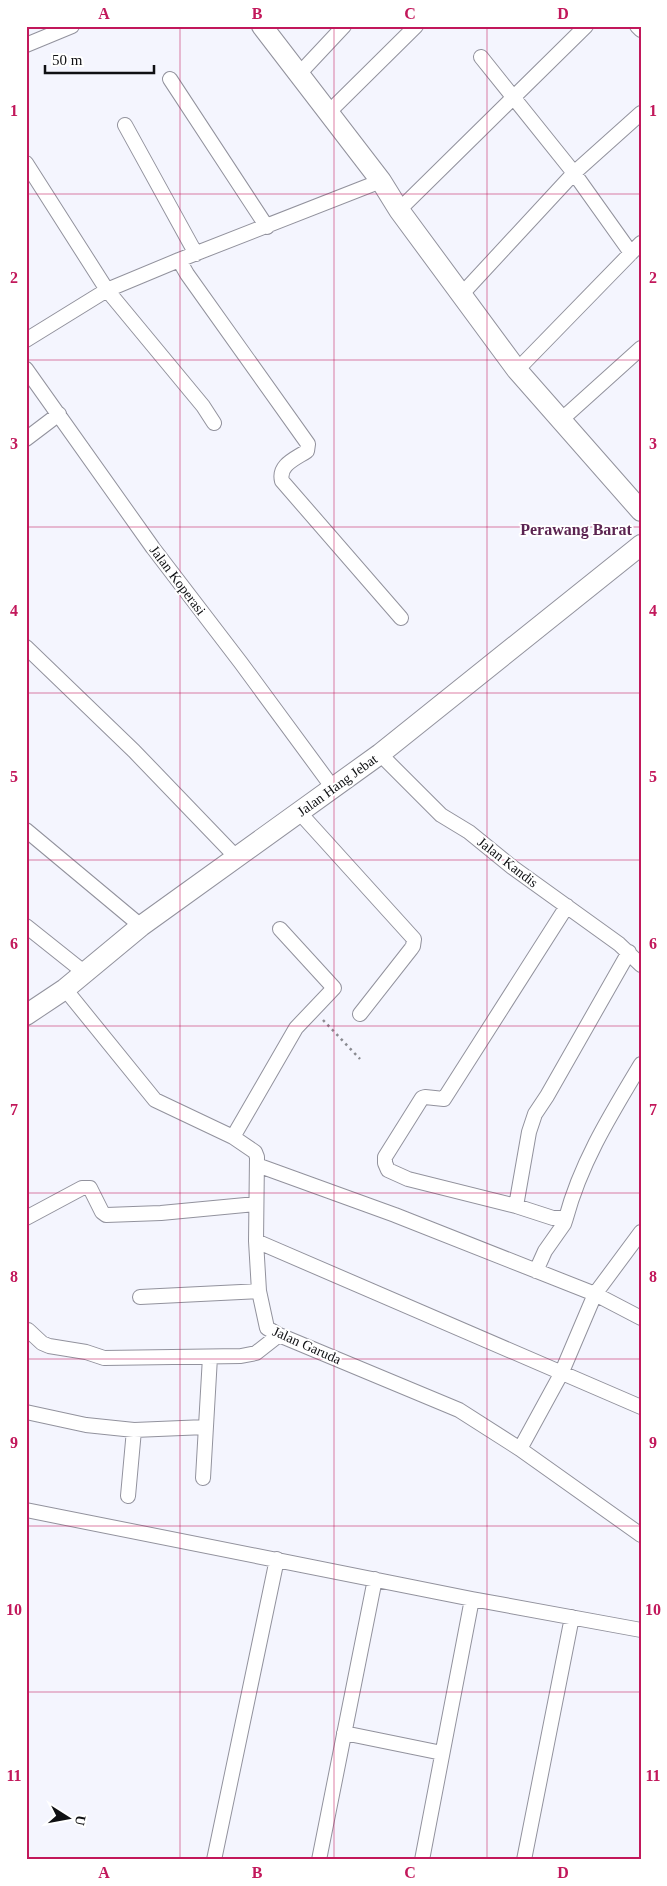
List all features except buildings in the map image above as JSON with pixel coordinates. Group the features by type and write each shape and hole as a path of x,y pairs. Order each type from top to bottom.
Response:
{"street":[{"path":"26,45 72,26"},
{"path":"262,26 329,112 517,370 641,511"},
{"path":"299,74 344,26"},
{"path":"329,112 416,26"},
{"path":"399,210 586,26"},
{"path":"637,26 641,30"},
{"path":"481,57 636,248 517,370"},
{"path":"170,79 267,227"},
{"path":"461,295 574,173 641,113"},
{"path":"125,125 196,254"},
{"path":"26,163 107,290 203,406 214,423"},
{"path":"26,340 107,290 380,181"},
{"path":"179,260 308,444 307,451 283,468 280,474 282,481 401,618"},
{"path":"561,420 641,348"},
{"name":"Jalan Koperasi","path":"26,369 153,548 333,788"},
{"path":"26,439 59,414"},
{"name":"Jalan Hang Jebat","path":"26,1016 66,989 141,926 380,754 641,545"},
{"path":"26,647 134,751 237,858"},
{"name":"Jalan Kandis","path":"380,754 441,815 469,832 512,867 629,952 641,965"},
{"path":"299,812 414,939 411,949 360,1014"},
{"path":"26,830 141,926"},
{"path":"566,1218 553,1218 516,1206 408,1180 388,1170 385,1164 385,1156 422,1098 444,1099 567,906"},
{"path":"26,926 85,973"},
{"path":"232,1137 296,1028 334,988 280,929"},
{"path":"516,1206 529,1132 535,1114 629,952"},
{"path":"66,989 155,1100 232,1137 255,1152 257,1165 395,1215 595,1294 641,1318"},
{"path":"536,1271 546,1251 564,1224 574,1190 596,1141 641,1064"},
{"name":"Jalan Garuda","path":"257,1165 256,1241 259,1291 268,1328 279,1335 459,1410 520,1448 641,1535"},
{"path":"26,1218 82,1188 90,1188 102,1212 106,1215 161,1213 256,1204"},
{"path":"520,1448 561,1374 595,1294 641,1232"},
{"path":"256,1241 641,1407"},
{"path":"140,1297 259,1291"},
{"path":"28,1330 42,1343 49,1346 86,1352 104,1358 241,1356 256,1353 279,1335"},
{"path":"202,1478 210,1357"},
{"path":"26,1412 86,1425 134,1430 206,1427"},
{"path":"128,1496 134,1430"},
{"path":"26,1510 472,1599 641,1630"},
{"path":"214,1860 277,1559"},
{"path":"319,1860 375,1579"},
{"path":"422,1860 472,1599"},
{"path":"524,1860 572,1617"},
{"path":"344,1733 442,1753"}],"path":[{"path":"313,1010 360,1059"}],"district":[{"name":"Perawang Barat","path":"576,529"}]}
